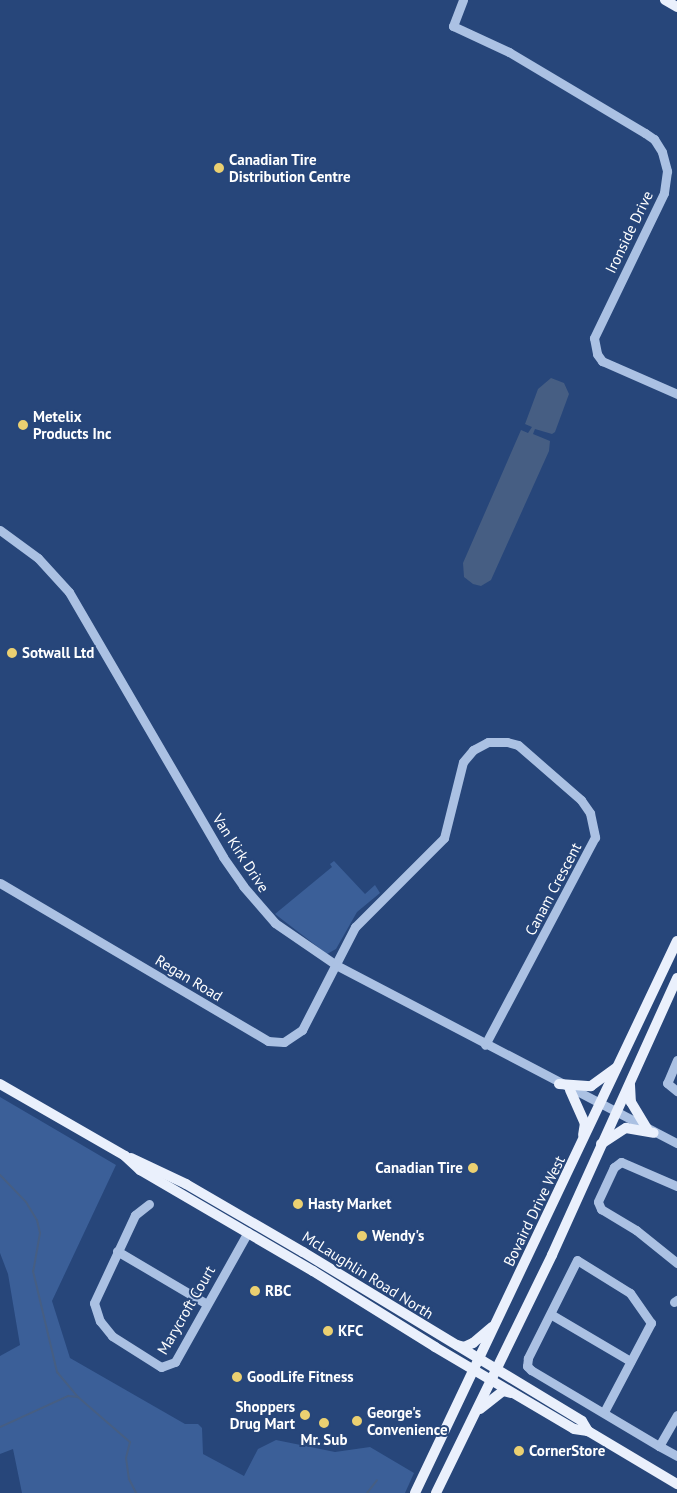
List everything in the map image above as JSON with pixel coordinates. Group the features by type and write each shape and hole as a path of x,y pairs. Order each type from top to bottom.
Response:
{"main road":[{"path":"665,0 677,7"},
{"name":"Bovaird Drive West","path":"415,1493 581,1147 677,941"},
{"path":"436,1493 552,1255 614,1112 677,978"},
{"path":"559,1084 583,1087 596,1084 619,1066"},
{"path":"633,1073 628,1094 635,1113 651,1131"},
{"name":"McLaughlin Road North","path":"0,1084 125,1156 186,1184 445,1340 477,1366"},
{"path":"570,1090 580,1105 585,1123 581,1147"},
{"path":"599,1146 626,1128 651,1131"},
{"name":"McLaughlin Road North","path":"125,1156 140,1170 335,1285 493,1375 582,1421 588,1431"},
{"path":"335,1285 354,1284"},
{"path":"445,1340 464,1347 479,1340 498,1321"},
{"name":"McLaughlin Road North","path":"493,1375 523,1399 574,1429 588,1431 677,1484"},
{"path":"471,1420 484,1404 503,1391 523,1399"}],"street":[{"name":"Ironside Drive","path":"463,0 453,26 509,52 654,139 665,161 667,182 664,193 594,338 597,354 602,361 677,394"},
{"name":"Van Kirk Drive","path":"0,530 38,558 69,592 87,618 239,882 275,923 336,965 570,1090 677,1143"},
{"name":"Canam Crescent","path":"336,965 355,928 444,838 459,771 473,750 488,742 507,742 518,746 581,800 590,813 595,837 485,1045"},
{"name":"Regan Road","path":"0,883 274,1042 294,1038 302,1030 336,965"},
{"path":"677,1060 667,1083 677,1091"},
{"path":"676,1184 621,1162 612,1169 598,1202 602,1210 636,1230 677,1263"},
{"name":"Marycroft Court","path":"149,1204 135,1215 94,1303 100,1321 112,1336 161,1367 169,1366 175,1362 248,1232"},
{"path":"117,1251 207,1304"},
{"path":"604,1412 650,1323 630,1293 577,1260 552,1315 528,1358 528,1366 659,1446 677,1456"},
{"path":"552,1315 630,1361"},
{"path":"659,1446 677,1416"}],"shaded area":[{"path":"551,378 564,383 569,394 555,432 552,434 535,429 533,434 550,441 549,451 491,580 481,586 473,584 464,577 463,563 521,430 528,433 532,427 525,424 538,389"},
{"path":"334,861 365,894 375,885 380,893 357,912 336,949 327,954 275,914 332,867 330,864"},
{"path":"0,1097 116,1165 52,1301 70,1358 185,1424 198,1424 202,1428 203,1454 244,1476 258,1449 276,1440 335,1452 370,1447 414,1473 405,1493 22,1493 13,1449 0,1454 0,1356 20,1345 8,1274 0,1253"}],"waterway":[{"path":"0,1175 26,1202 37,1220 40,1233 33,1271 57,1372 78,1397"},
{"path":"0,1427 68,1396 78,1397 130,1442 126,1458 129,1479 136,1493"},
{"path":"367,1493 377,1480"}],"place":[{"name":"Canadian Tire Distribution Centre","path":"219,168"},
{"name":"Metelix Products Inc","path":"23,425"},
{"name":"Sotwall Ltd","path":"12,653"},
{"name":"Canadian Tire","path":"473,1168"},
{"name":"Hasty Market","path":"298,1204"},
{"name":"Wendy's","path":"362,1236"},
{"name":"RBC","path":"255,1291"},
{"name":"KFC","path":"328,1331"},
{"name":"GoodLife Fitness","path":"237,1377"},
{"name":"Shoppers Drug Mart","path":"305,1415"},
{"name":"George's Convenience","path":"357,1421"},
{"name":"Mr. Sub","path":"324,1423"},
{"name":"CornerStore","path":"519,1451"}]}
